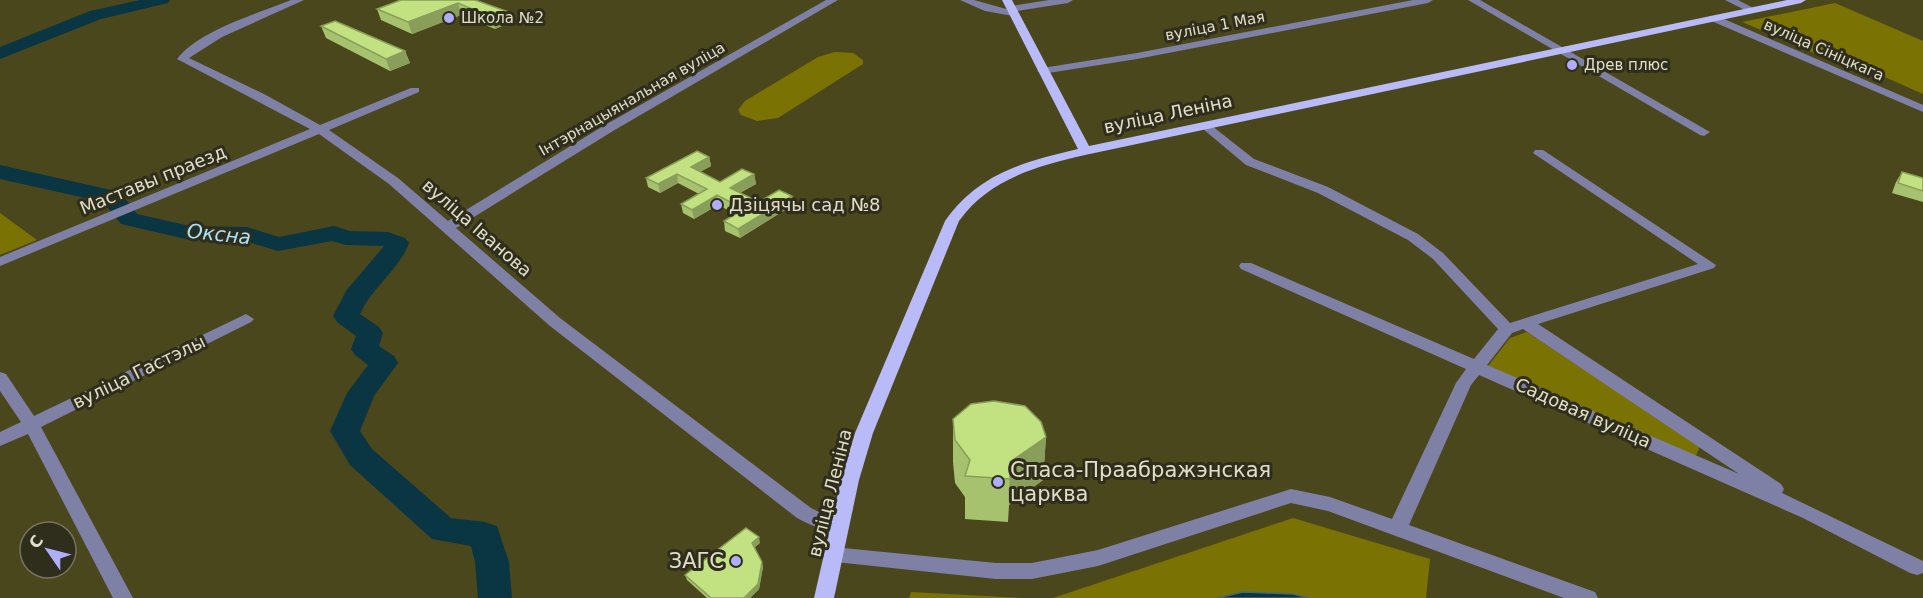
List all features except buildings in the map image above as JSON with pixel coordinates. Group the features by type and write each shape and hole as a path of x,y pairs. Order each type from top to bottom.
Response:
{"main road":[{"name":"вуліца Леніна","path":"824,598 839,524 864,433 958,210 976,192 998,178 1049,160 1085,151 1801,0"},
{"path":"1010,7 1085,151"}],"street":[{"name":"вуліца Іванова","path":"299,0 208,41 187,53 182,59 239,85 358,155 447,227 554,321 804,513 815,519 839,524"},
{"name":"Інтэрнацыянальная вуліца","path":"447,227 609,128 833,0"},
{"path":"965,0 988,9 1068,0"},
{"name":"вуліца 1 Мая","path":"1042,71 1137,56 1428,0"},
{"path":"1473,0 1704,132"},
{"path":"1730,0 1752,10"},
{"name":"вуліца Сініцкага","path":"1713,18 1923,109"},
{"name":"Маставы праезд","path":"0,262 415,90"},
{"path":"1207,126 1250,162 1323,190 1413,237 1438,256 1507,329"},
{"path":"1398,527 1464,383 1507,329 1709,265 1539,153"},
{"name":"Садовая вуліца","path":"1245,266 1810,513 1917,567"},
{"name":"вуліца Гастэлы","path":"0,440 246,319"},
{"path":"1525,323 1810,513"},
{"path":"0,378 32,424 123,598"},
{"path":"833,555 996,571 1032,571 1098,558 1291,496 1330,504 1398,527 1588,598"}],"shaded area":[{"path":"1835,3 1923,41 1923,94 1840,57 1826,58 1742,22"},
{"path":"835,52 853,53 863,60 863,64 778,118 757,121 741,115 738,110 745,101 818,57"},
{"path":"0,213 37,240 0,255"},
{"path":"1527,332 1700,446 1695,458 1488,366 1510,338"},
{"path":"1293,518 1430,559 1426,598 1053,598"},
{"path":"911,592 1023,598 909,598"}],"water":[{"path":"1243,592 1293,594 1309,598 1217,598"}],"waterway":[{"name":"Оксна","path":"0,54 21,43 51,34 96,15 162,0"},
{"name":"Оксна","path":"0,172 112,197 129,219 190,233 247,234 278,244 334,233 346,238 388,239 397,243 393,253 355,297 346,316 370,333 365,349 384,363 361,393 345,431 361,457 443,530 485,535 492,562 495,598"}],"place":[{"name":"Школа №2","path":"449,18"},
{"name":"Древ плюс","path":"1572,65"},
{"name":"Дзіцячы сад №8","path":"717,205"},
{"name":"Спаса-Праабражэнская царква","path":"998,482"},
{"name":"ЗАГС","path":"736,561"}]}
